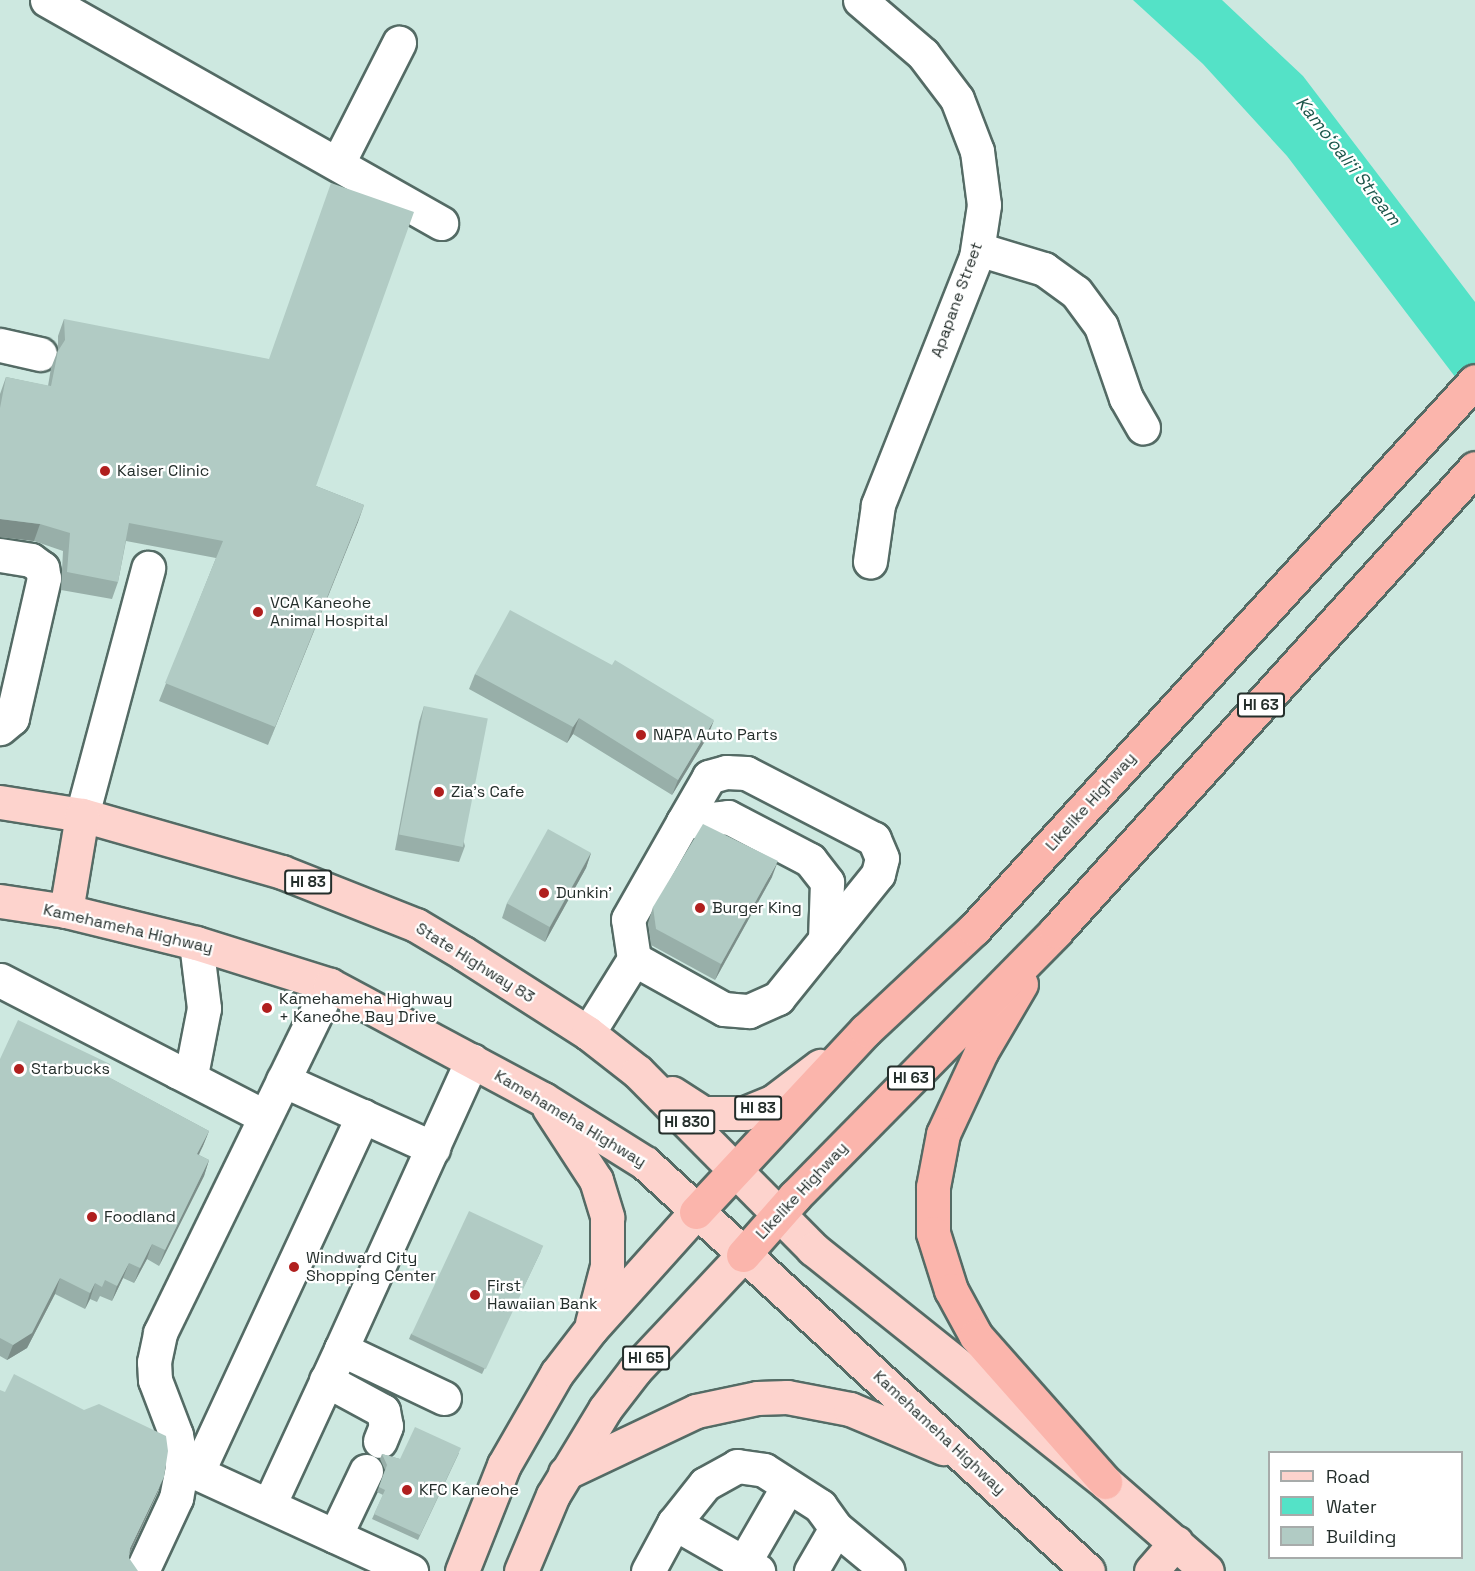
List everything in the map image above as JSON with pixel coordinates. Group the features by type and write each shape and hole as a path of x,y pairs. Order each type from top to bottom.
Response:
{"highway":[{"name":"Likelike Highway","path":"696,1212 866,1029 974,929 1468,389"},
{"name":"Likelike Highway","path":"743,1255 778,1216 1046,941 1475,468"},
{"path":"1046,941 953,1109 936,1161 933,1233 951,1290 976,1336 1105,1482"}],"main road":[{"name":"State Highway 83","path":"0,802 82,815 282,872 416,925 588,1034 638,1072 737,1170 778,1216"},
{"path":"66,911 82,815"},
{"name":"Kamehameha Highway","path":"0,901 66,911 196,943 330,985 543,1099 645,1163 743,1255 780,1284 1088,1571"},
{"name":"HI 83","path":"638,1072 703,1113 745,1113 774,1101 866,1029"},
{"path":"543,1099 596,1180 607,1217 607,1266 591,1329"},
{"path":"462,1571 483,1512 513,1447 557,1373 591,1329 696,1212"},
{"name":"HI 830","path":"778,1216 813,1249 1105,1482 1207,1571"},
{"name":"HI 65","path":"521,1571 565,1473 605,1409 635,1370 743,1255"},
{"path":"565,1473 696,1411 757,1398 819,1401 850,1409 963,1456"},
{"path":"1151,1571 1176,1542"}],"street":[{"path":"47,0 441,223"},
{"name":"Apapane Street","path":"860,0 929,61 957,99 969,124 982,178 984,205 978,249 878,505 870,561"},
{"path":"338,163 399,43"},
{"path":"978,249 1044,269 1076,292 1101,326 1126,399 1143,428"},
{"path":"0,345 40,354"},
{"path":"0,555 31,560 42,568 44,578 12,718 0,728"},
{"path":"82,815 148,568"},
{"path":"588,1034 634,959 628,919 709,777 726,772 746,773 874,839 882,858 878,874 778,998 749,1011 723,1009 634,959"},
{"path":"683,822 728,817 810,860 827,882 825,940"},
{"path":"178,1072 191,1075 204,1008 196,943"},
{"path":"0,980 265,1117"},
{"path":"330,985 156,1347 155,1380 189,1470 335,1536 374,1563 411,1571"},
{"path":"269,1505 472,1060"},
{"path":"283,1080 433,1148"},
{"path":"142,1571 189,1470 363,1116"},
{"path":"341,1349 444,1398"},
{"path":"326,1380 378,1405 383,1433 408,1381"},
{"path":"648,1571 674,1523 705,1484 736,1466 764,1470 820,1506 836,1528 888,1571"},
{"path":"335,1536 366,1471"},
{"path":"674,1523 747,1568 788,1486"},
{"path":"811,1571 836,1528"}],"water":[{"name":"Kamoʻoaliʻi Stream","path":"1133,0 1222,0 1303,76 1475,302 1475,403 1287,156 1203,64"}],"building":[{"path":"331,183 414,212 316,486 364,505 275,727 165,683 223,541 129,523 118,582 67,572 70,533 40,524 0,519 0,408 6,377 51,386 58,351 65,340 64,319 269,359"},
{"path":"510,610 612,665 615,660 714,720 678,780 579,718 573,727 475,674"},
{"name":"Zia's Cafe","path":"424,706 488,718 463,847 399,835"},
{"name":"Burger King","path":"703,824 778,861 721,964 656,929 653,907"},
{"name":"Dunkin'","path":"548,829 591,853 550,927 507,903"},
{"name":"Foodland","path":"18,1020 110,1064 105,1075 209,1131 197,1154 209,1160 165,1250 152,1244 140,1268 129,1263 117,1286 105,1280 102,1287 95,1283 90,1293 60,1278 32,1333 13,1345 0,1338 0,1059"},
{"name":"First Hawaiian Bank","path":"469,1211 543,1246 486,1369 412,1334"},
{"path":"14,1374 84,1410 99,1404 166,1436 168,1451 164,1477 130,1548 129,1558 138,1571 0,1571 0,1390 5,1392"},
{"name":"KFC Kaneohe","path":"415,1427 461,1448 420,1535 374,1514 385,1490 379,1487 387,1465 382,1454 400,1459"}],"place":[{"name":"Kaiser Clinic","path":"105,471"},
{"name":"VCA Kaneohe Animal Hospital","path":"258,612"},
{"name":"NAPA Auto Parts","path":"641,735"},
{"name":"Zia's Cafe","path":"439,792"},
{"name":"Dunkin'","path":"544,893"},
{"name":"Burger King","path":"700,908"},
{"name":"Kamehameha Highway + Kaneohe Bay Drive","path":"267,1008"},
{"name":"Starbucks","path":"19,1069"},
{"name":"Foodland","path":"92,1217"},
{"name":"Windward City Shopping Center","path":"294,1267"},
{"name":"First Hawaiian Bank","path":"475,1295"},
{"name":"KFC Kaneohe","path":"407,1490"}]}
